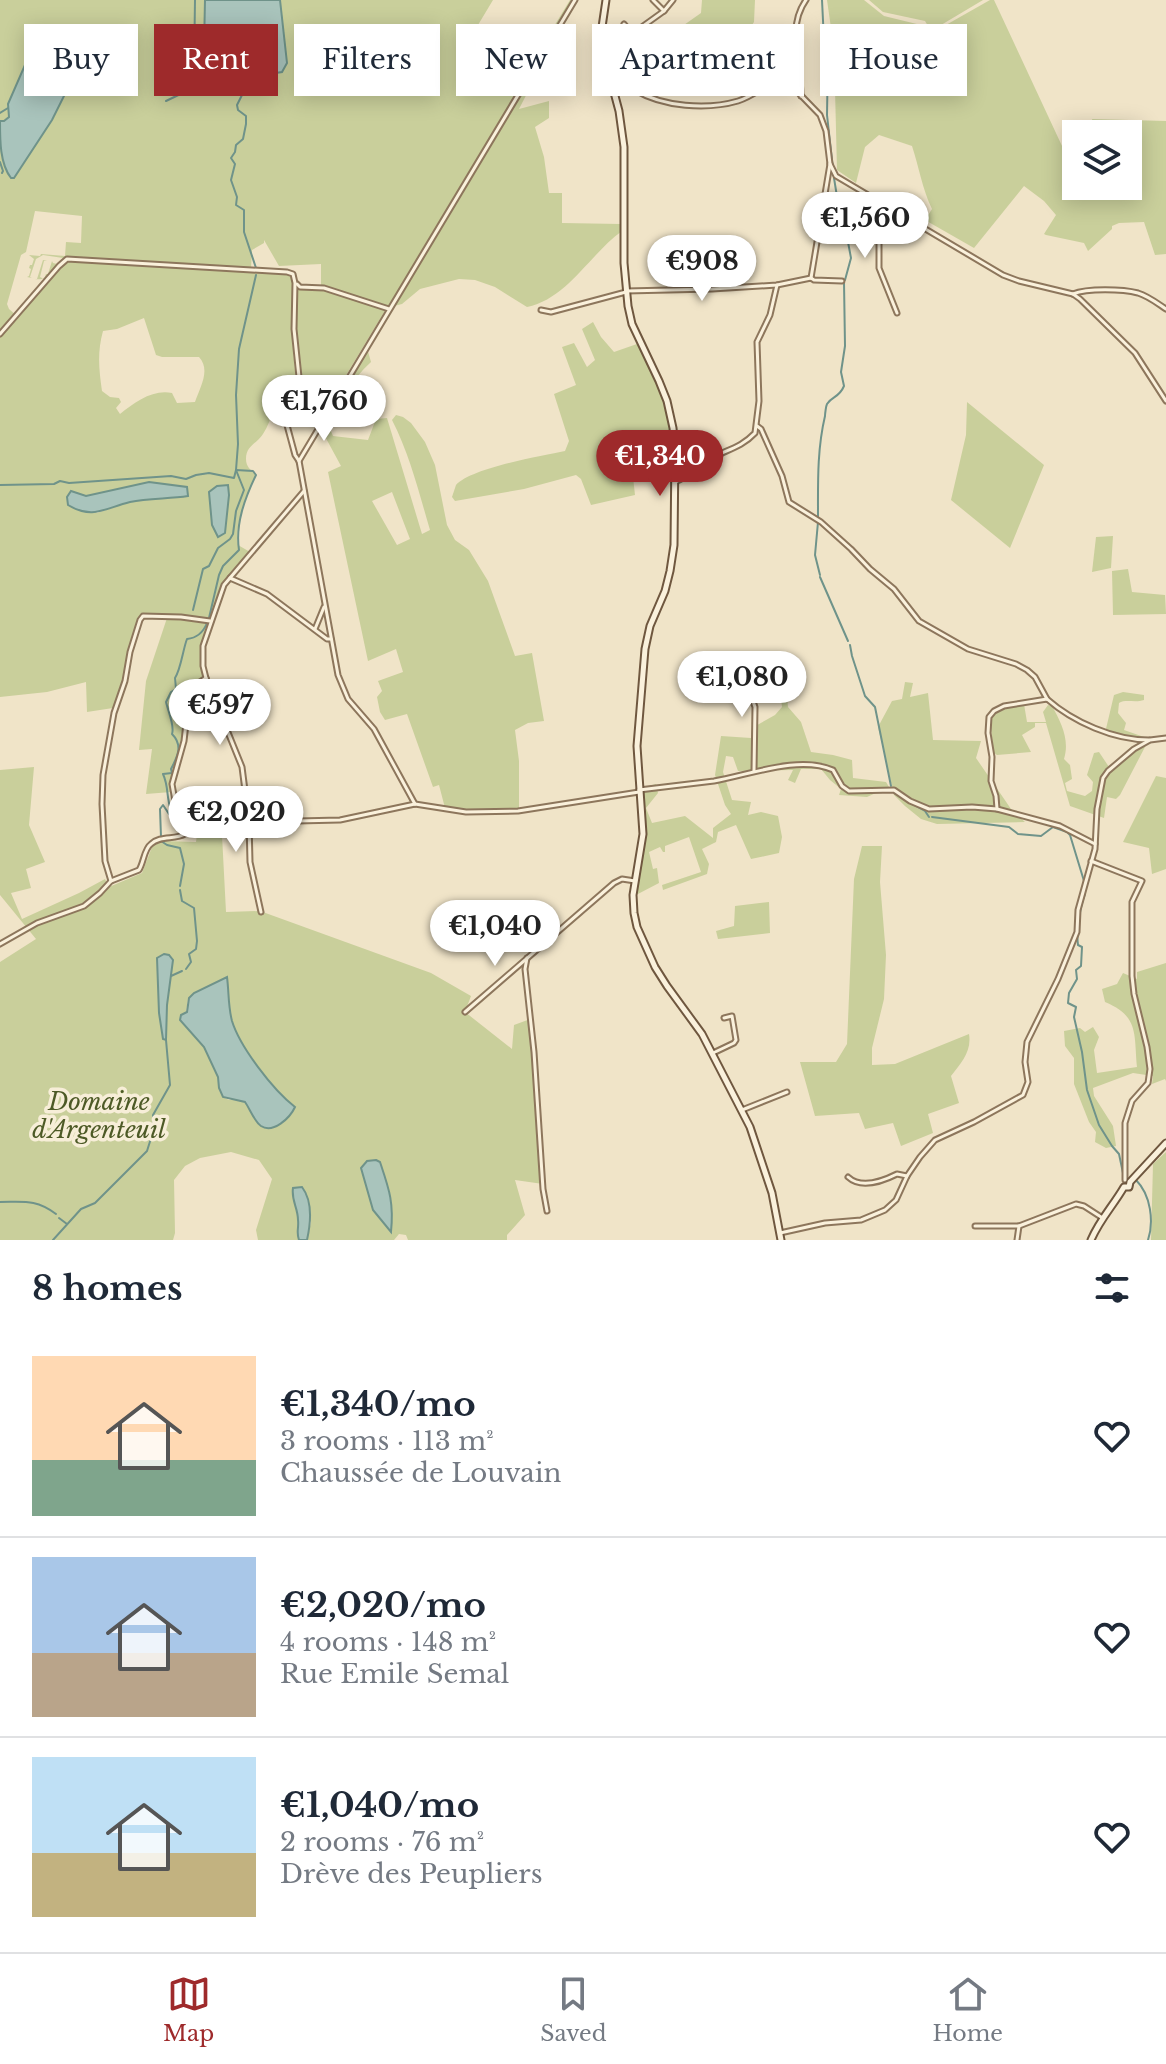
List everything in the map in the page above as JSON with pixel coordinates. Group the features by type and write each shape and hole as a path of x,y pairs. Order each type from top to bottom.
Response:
{"main road":[{"path":"604,24 606,0"},
{"path":"613,96 622,130 626,292 632,324 670,412 675,449 674,545 665,591 645,647 637,746 643,834 633,895 634,913 644,950 713,1053 742,1110 767,1175 780,1236"},
{"path":"1091,1240 1101,1217 1126,1183 1166,1143"}],"street":[{"path":"299,461 575,0"},
{"path":"653,0 664,11"},
{"path":"646,24 673,0"},
{"path":"796,24 806,0"},
{"path":"651,96 683,106 739,101 748,96"},
{"path":"801,96 825,124 830,164 811,278"},
{"path":"830,164 836,176 1003,275 1073,294 1135,353 1166,401"},
{"path":"881,203 879,268 897,313"},
{"path":"0,334 63,262 72,258 287,272 300,287 334,291 389,309"},
{"path":"541,310 551,312 626,292 777,285 811,278 842,281"},
{"path":"295,281 294,329 299,377 283,411 299,461 338,675 343,690 374,729 415,804"},
{"path":"675,482 711,458 740,446 755,433 759,390 757,347 770,315 777,285"},
{"path":"1073,294 1089,290 1137,293 1166,309"},
{"path":"757,426 782,476 789,502 821,522 851,549 894,589 919,621 968,649 1027,670 1035,677 1047,699 1097,729 1135,739 1166,738"},
{"path":"261,912 250,862 249,822 240,760 206,678 202,655 205,635 221,591 304,491"},
{"path":"230,578 267,594 331,639"},
{"path":"315,629 325,605"},
{"path":"111,881 105,861 103,775 114,713 141,617 166,616 210,621"},
{"path":"734,665 755,707 754,771"},
{"path":"718,685 737,670"},
{"path":"0,944 37,923 84,906 111,881 139,870 152,842 185,834 172,784 184,741 189,702 200,682 206,678"},
{"path":"997,809 991,781 989,717 1004,706 1047,699"},
{"path":"780,1236 825,1223 852,1222 871,1217 893,1204 922,1153 938,1138 1005,1106 1026,1090 1025,1062 1029,1034 1058,979 1075,937 1078,910 1095,844 1103,778 1116,764 1150,740"},
{"path":"249,822 340,820 415,804 485,814 518,811 781,767 824,767 833,770 842,786 849,791 894,790 929,809 997,809 1060,826 1095,844"},
{"path":"1091,861 1142,881 1132,902 1132,976 1150,1069 1148,1083 1132,1101 1125,1123 1126,1183"},
{"path":"465,1012 614,883 622,879 635,881"},
{"path":"527,958 525,969 547,1211"},
{"path":"713,1053 736,1040 732,1016 724,1018"},
{"path":"742,1110 787,1092"},
{"path":"848,1177 859,1184 888,1179 897,1174 907,1176"},
{"path":"975,1226 1019,1226 1076,1204 1101,1217"},
{"path":"1017,1240 1019,1226"}],"green space":[{"path":"0,0 205,0 204,24 154,24 154,96 278,96 278,73 287,63 280,0 493,0 479,24 456,24 456,96 526,96 519,109 549,101 549,118 535,127 544,157 549,193 562,193 562,223 621,224 622,231 566,286 527,307 495,287 475,280 459,279 420,289 402,304 383,306 321,287 321,264 279,266 264,240 252,250 251,269 197,265 197,269 291,275 293,284 292,338 296,382 279,384 266,428 246,454 247,464 256,475 242,509 237,537 238,545 250,552 223,585 209,619 168,614 142,615 124,681 113,708 87,712 86,682 47,692 0,697","holes":["35,211 82,216 81,243 66,242 65,256 41,254 29,255 34,259 27,277 32,278 36,259 43,255 63,258 57,264 52,261 45,278 66,256 111,259 112,262 68,261 17,316 7,304 21,255 26,252","144,318 156,355 199,357 204,367 202,385 195,402 177,403 172,393 158,393 138,401 120,414 116,408 121,402 119,398 110,397 102,391 99,361 103,331","149,482 187,487 188,495 129,502 97,513 71,491 85,497"]},
{"path":"570,0 573,0 558,24 555,24"},
{"path":"702,0 755,0 753,24 685,24 701,13"},
{"path":"827,0 864,0 884,16 917,24 830,24"},
{"path":"869,0 983,0 943,24 927,24 925,21 883,12"},
{"path":"994,0 1062,146 1062,200 1142,200 1142,120 1166,121 1166,254 1155,255 1144,222 1112,226 1088,251 1084,243 1046,235 1056,215 1024,186 974,248 925,220 932,209 912,146 879,135 865,147 856,183 837,170 835,96 967,96 967,24 948,24"},
{"path":"298,288 323,289 386,309 327,407 299,385"},
{"path":"593,322 614,352 637,344 660,391 671,432 671,471 633,477 635,495 591,505 581,479 576,475 524,489 455,501 452,497 456,485 476,473 565,451 569,441 554,394 576,385 562,347 574,343 587,367 595,360 582,329"},
{"path":"367,348 371,362 357,376 341,401 330,429 333,436 368,440 376,419 387,418 422,534 430,530 409,460 392,420 396,415 411,423 425,442 435,465 447,525 455,540 469,550 488,581 515,656 532,653 544,721 528,723 515,730 519,761 519,810 445,808 439,785 433,787 407,714 385,720 380,712 377,697 382,691 378,681 403,672 396,649 368,661 328,472 341,466 319,429","holes":["392,492 410,539 397,545 372,501"]},
{"path":"967,402 1044,465 1010,548 951,500 966,435"},
{"path":"1113,536 1111,568 1092,572 1096,537"},
{"path":"1128,569 1132,592 1165,595 1166,614 1113,615 1112,571"},
{"path":"167,618 207,623 200,655 204,677 187,705 171,792 146,794 152,749 139,750 146,681"},
{"path":"905,682 913,683 910,697 928,693 933,740 981,741 976,758 1011,809 1025,822 937,824 921,819 894,795 878,727 892,701 902,699"},
{"path":"786,687 788,707 801,722 811,752 852,760 853,778 886,782 889,787 867,797 839,795 841,789 821,769 801,769 795,783 788,780 793,770 738,771 733,757 726,756 723,772 732,800 751,802 748,815 761,812 778,816 782,837 779,853 751,859 736,825 718,832 716,842 702,849 709,864 707,874 663,890 662,885 701,872 689,837 665,846 665,852 660,847 649,852 653,869 657,868 659,883 636,895 647,828 636,790 656,784 658,793 646,808 652,823 685,816 713,838 713,828 731,814 715,775 721,736 751,738 752,728 775,715 782,707 780,690"},
{"path":"1123,692 1144,695 1144,700 1119,703 1118,713 1126,723 1124,730 1144,737 1146,745 1120,795 1116,799 1107,797 1104,818 1070,806 1046,723 1035,723 1035,727 1022,735 1031,752 994,753 991,723 995,713 1024,704 1027,722 1046,722 1043,712 1048,705 1052,706 1065,738 1064,759 1070,765 1072,779 1065,783 1067,791 1085,796 1092,791 1093,782 1087,775 1094,753 1099,752 1111,770 1141,747 1141,742 1105,733 1114,695"},
{"name":"Domaine d'Argenteuil","path":"34,767 29,825 45,862 26,869 31,888 11,893 22,919 105,879 109,887 142,873 152,847 162,841 196,842 202,794 220,797 226,912 260,911 431,973 471,996 465,1012 512,1049 514,1025 533,1018 543,1184 515,1180 525,1215 507,1235 507,1240 408,1240 406,1235 399,1234 394,1240 307,1240 311,1222 294,1199 299,1219 299,1240 258,1240 256,1230 272,1179 259,1160 231,1152 200,1158 185,1166 174,1180 173,1240 0,1240 0,962 36,939 0,895 0,770","holes":["157,959 173,960 167,1005 167,1039 163,1039 159,1013","227,977 231,1014 238,1036 260,1070 295,1107 275,1126 259,1125 248,1104 223,1097 218,1077 204,1047 180,1020 181,1015 186,1013 188,999 194,993"]},
{"path":"1156,776 1166,778 1166,869 1152,874 1149,848 1123,842"},
{"path":"862,846 882,846 880,882 886,955 884,999 872,1048 872,1065 895,1064 969,1034 967,1051 951,1076 959,1103 928,1114 933,1133 901,1146 893,1123 865,1129 859,1113 815,1116 800,1062 836,1062 847,1044 854,879"},
{"path":"769,902 770,933 718,939 716,931 734,926 735,906"},
{"path":"1166,963 1166,1081 1152,1084 1153,1076 1133,1073 1093,1088 1094,1096 1113,1126 1116,1146 1106,1148 1095,1142 1096,1132 1074,1084 1074,1058 1065,1046 1064,1031 1080,1028 1085,1032 1093,1027 1099,1037 1094,1050 1097,1073 1137,1067 1133,1027 1124,1013 1105,1002 1102,989 1117,984 1123,973 1137,979 1137,972"},
{"path":"1166,1152 1166,1240 1151,1240 1153,1164"}],"water":[{"path":"205,0 280,0 287,63 282,72 278,73 278,24 204,24"},
{"path":"24,67 24,96 64,96 14,178 7,172 1,144 0,121 9,117 8,104"},
{"path":"149,482 187,487 188,496 130,502 92,512 68,505 67,497 71,491 86,496"},
{"path":"228,485 225,533 218,537 212,525 209,492 217,486"},
{"path":"164,954 173,960 166,1040 163,1039 159,1013 157,958"},
{"path":"227,977 231,1015 242,1043 268,1079 295,1107 285,1120 271,1128 261,1126 245,1102 223,1097 218,1077 204,1047 180,1020 181,1015 187,1012 189,998 194,993"},
{"path":"367,1161 380,1162 390,1196 391,1232 373,1210 361,1168"},
{"path":"302,1187 310,1212 307,1240 299,1240 293,1196 293,1188"}],"waterway":[{"path":"195,0 192,79 217,93 246,87 237,105 246,116 246,124 243,139 236,145 231,158 235,164 231,180 237,197 236,205 244,210 244,232 256,268"},
{"path":"822,0 824,41 828,53 827,115 833,169"},
{"path":"166,101 176,96"},
{"path":"0,113 8,108"},
{"path":"0,162 2,173"},
{"path":"834,178 851,258 845,280"},
{"path":"193,610 203,569 209,566 218,548 233,534 236,511 244,490 236,470 236,395 239,349 256,275"},
{"path":"818,517 819,454 826,406 844,386 841,372 845,346 844,282"},
{"path":"0,485 171,476 186,479 209,473 234,478 236,470 253,471 256,475 240,521 239,550 223,566 219,575 209,618"},
{"path":"818,522 815,555 820,575"},
{"path":"820,577 848,641"},
{"path":"161,837 160,809 163,805 169,814 171,810 163,774 172,773 178,751 166,702 176,689 175,678 187,639 199,634 207,623"},
{"path":"850,645 865,696 875,707 891,786"},
{"path":"909,802 929,817"},
{"path":"932,817 1009,827 1018,834 1041,836 1053,827 1067,832 1084,881 1083,888"},
{"path":"161,841 180,848 184,864 180,886"},
{"path":"180,890 182,901 194,908 197,941 196,949 189,954 191,962 186,969"},
{"path":"1085,894 1078,933 1078,945 1082,947 1081,966 1076,970 1077,979 1069,993 1068,1003 1076,1007 1074,1017 1087,1090 1099,1125 1119,1154 1123,1173"},
{"path":"171,976 182,971"},
{"path":"53,1240 81,1209 95,1203 147,1151 153,1132 153,1115 170,1085 166,1040"},
{"path":"1136,1180 1145,1193 1150,1209 1148,1240"},
{"path":"0,1202 36,1204 56,1214"},
{"path":"59,1218 67,1224"}]}
